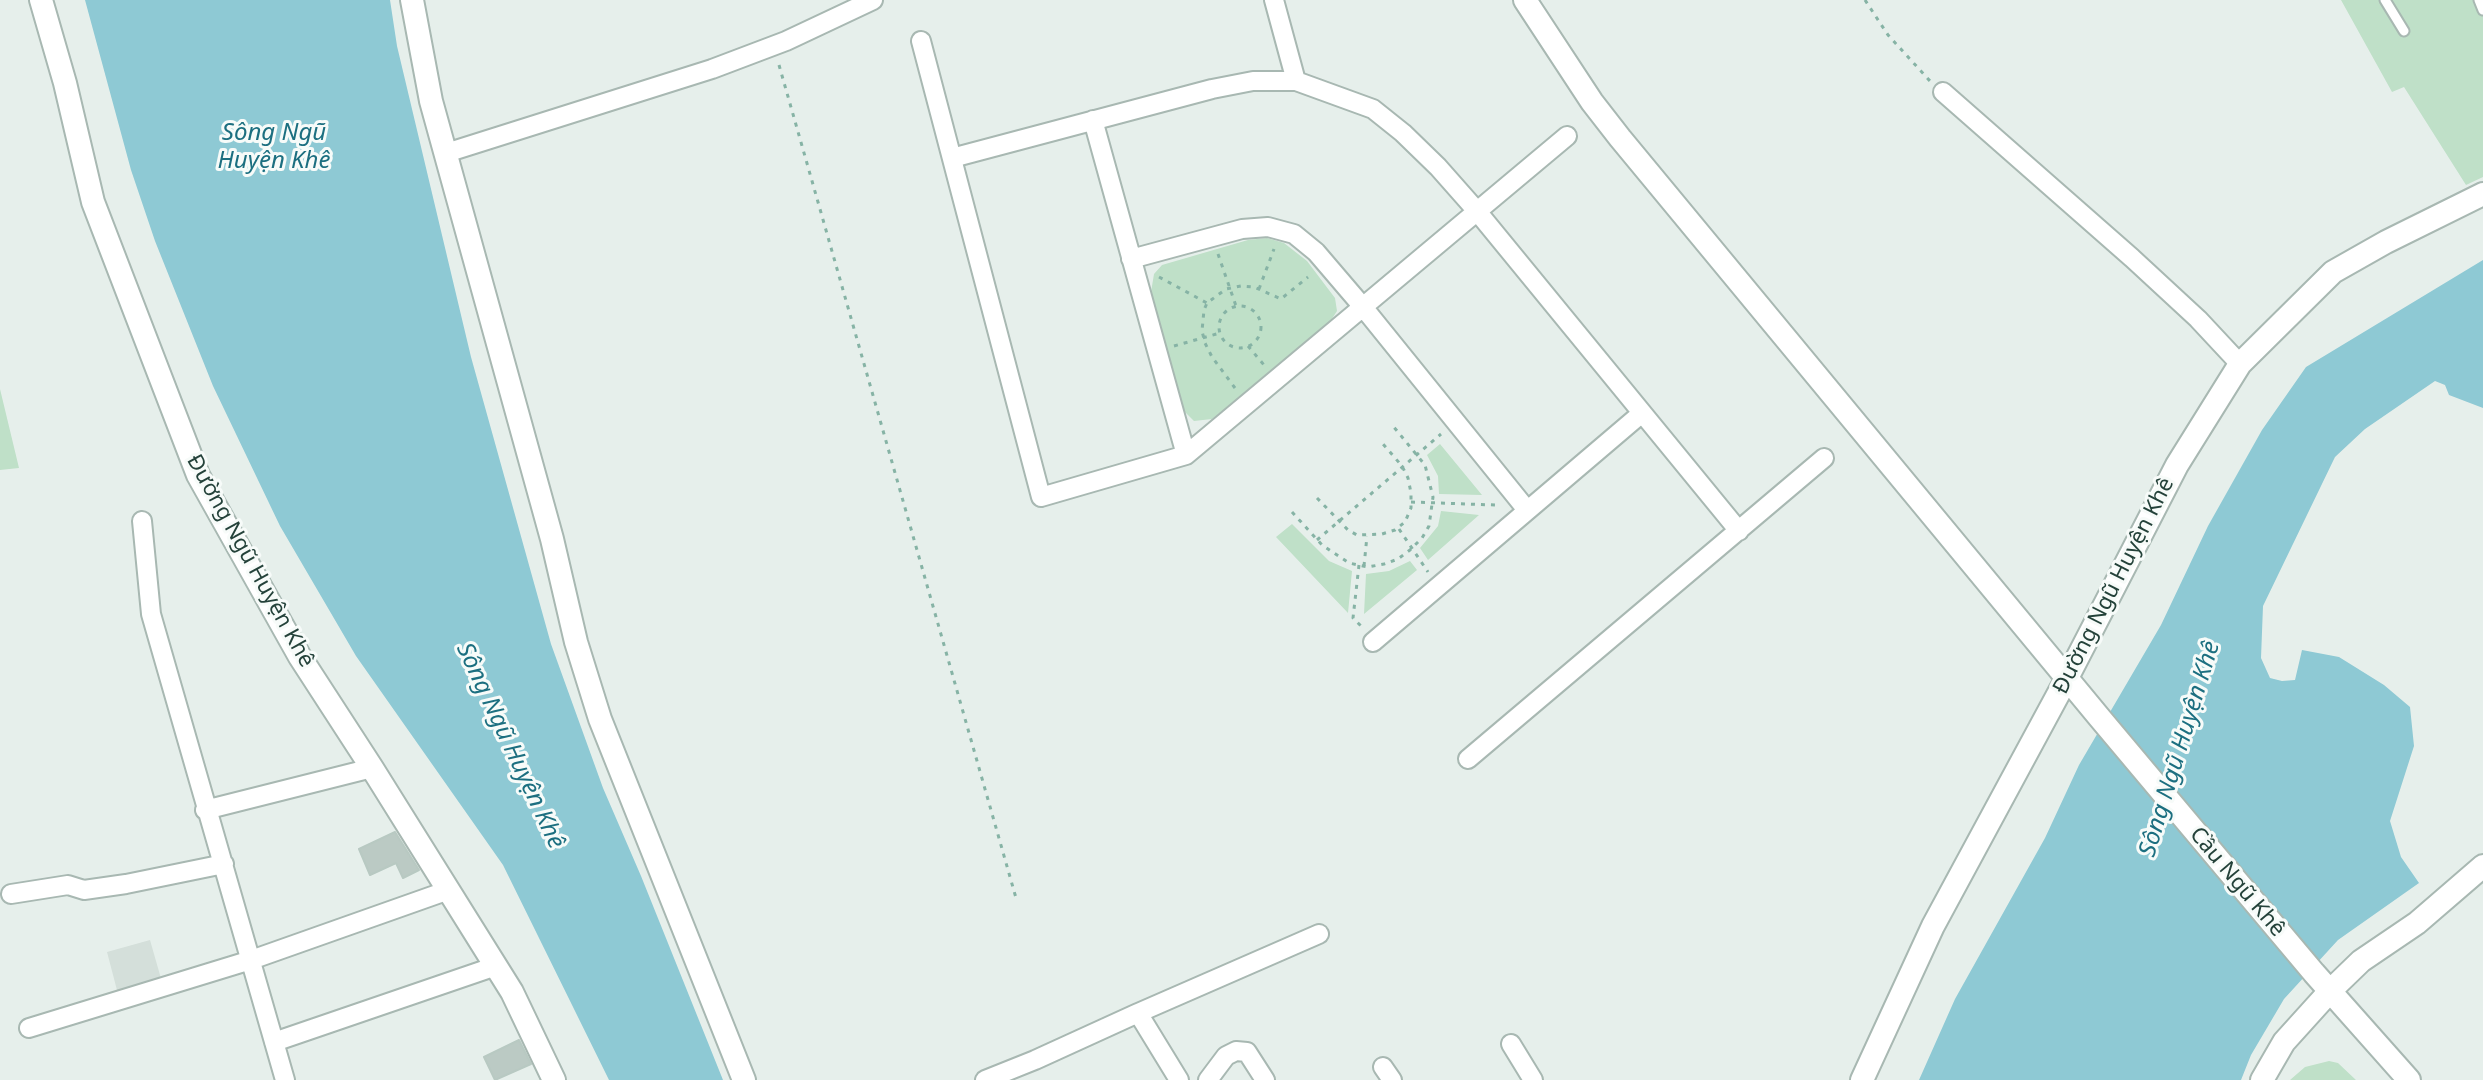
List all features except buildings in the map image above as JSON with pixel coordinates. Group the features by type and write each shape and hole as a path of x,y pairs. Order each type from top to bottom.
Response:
{"street":[{"name":"Đường Ngũ Huyện Khê","path":"41,0 65,83 93,202 198,475 300,657 512,992 554,1080"},
{"path":"412,0 431,101 552,539 576,642 600,719 744,1080"},
{"path":"446,153 712,69 774,46 873,0"},
{"path":"1274,0 1296,81"},
{"name":"Cầu Ngũ Khê","path":"1525,0 1592,102 1620,138 2099,717 2314,973 2409,1080"},
{"path":"921,41 1041,497 1186,455 1567,136"},
{"path":"952,158 1212,89 1253,81 1296,81 1373,109 1429,158 1476,210 1739,531"},
{"path":"1943,92 2132,258 2198,319 2240,364"},
{"path":"1093,120 1186,455"},
{"name":"Đường Ngũ Huyện Khê","path":"1862,1080 1933,926 2067,678 2177,465 2240,364 2333,272 2483,194"},
{"path":"1131,259 1242,229 1268,227 1294,234 1316,252 1363,307 1527,510"},
{"path":"1368,635 1527,510 1642,413"},
{"path":"1468,759 1824,458"},
{"path":"142,521 151,614 285,1080"},
{"path":"205,810 372,768"},
{"path":"11,894 68,885 84,890 224,864"},
{"path":"2262,1080 2284,1042 2331,990 2361,961 2417,923 2483,866"},
{"path":"29,1028 251,960 449,890"},
{"path":"985,1080 1319,934"},
{"path":"274,1042 496,966"},
{"path":"1138,1013 1179,1080"},
{"path":"1511,1044 1533,1080"},
{"path":"1208,1080 1226,1056 1236,1051 1247,1052 1265,1080"}],"lane":[{"path":"2385,0 2404,31"},
{"path":"2479,0 2483,10"}],"path":[{"path":"1865,0 1922,75 1943,92"},
{"path":"774,46 1016,898"},
{"path":"1259,289 1274,249"},
{"path":"1218,254 1236,306"},
{"path":"1159,277 1207,303"},
{"path":"1236,389 1212,357 1204,338 1207,303 1214,295 1241,286 1259,289 1281,299 1308,277"},
{"path":"1236,306 1249,308 1260,318 1258,339 1248,346 1233,347 1220,333 1221,319 1236,306"},
{"path":"1170,347 1220,333"},
{"path":"1248,346 1265,366"},
{"path":"1292,512 1333,555 1361,565 1384,564 1410,550 1429,526 1433,502 1430,478 1425,465 1393,426"},
{"path":"1317,540 1441,434"},
{"path":"1317,498 1357,535 1367,536 1398,528 1405,522 1411,502 1408,478 1383,444"},
{"path":"1411,502 1495,505"},
{"path":"1398,528 1410,550 1428,572"},
{"path":"1367,536 1353,618 1368,635"}],"shaded area":[{"path":"150,940 162,982 118,994 107,952"}],"green space":[{"path":"2341,0 2483,0 2483,177 2466,185 2404,87 2392,92"},
{"path":"1267,238 1284,243 1307,261 1335,298 1337,311 1326,328 1212,419 1194,421 1180,407 1154,313 1151,292 1154,274 1162,265 1248,240"},
{"path":"0,389 19,468 0,470"},
{"path":"1440,444 1482,495 1439,494 1438,476 1427,455"},
{"path":"1441,511 1479,515 1428,560 1420,548 1438,526"},
{"path":"1292,524 1329,561 1352,571 1348,613 1276,537"},
{"path":"1410,561 1417,570 1364,614 1366,574 1389,571"},
{"path":"2329,1061 2338,1063 2356,1080 2290,1080 2305,1067"}],"water":[{"name":"Sông Ngũ Huyện Khê","path":"85,0 390,0 397,46 471,357 551,644 603,788 723,1080 609,1080 503,865 356,656 280,526 213,386 155,241 131,170"},
{"name":"Sông Ngũ Huyện Khê","path":"2483,260 2483,408 2449,395 2445,385 2435,381 2365,429 2335,457 2263,606 2261,658 2270,678 2295,680 2302,650 2339,657 2384,685 2410,707 2414,746 2390,821 2401,857 2419,883 2338,940 2284,999 2251,1055 2241,1080 1919,1080 1955,999 2045,838 2079,765 2161,625 2208,526 2262,430 2306,367"}]}
